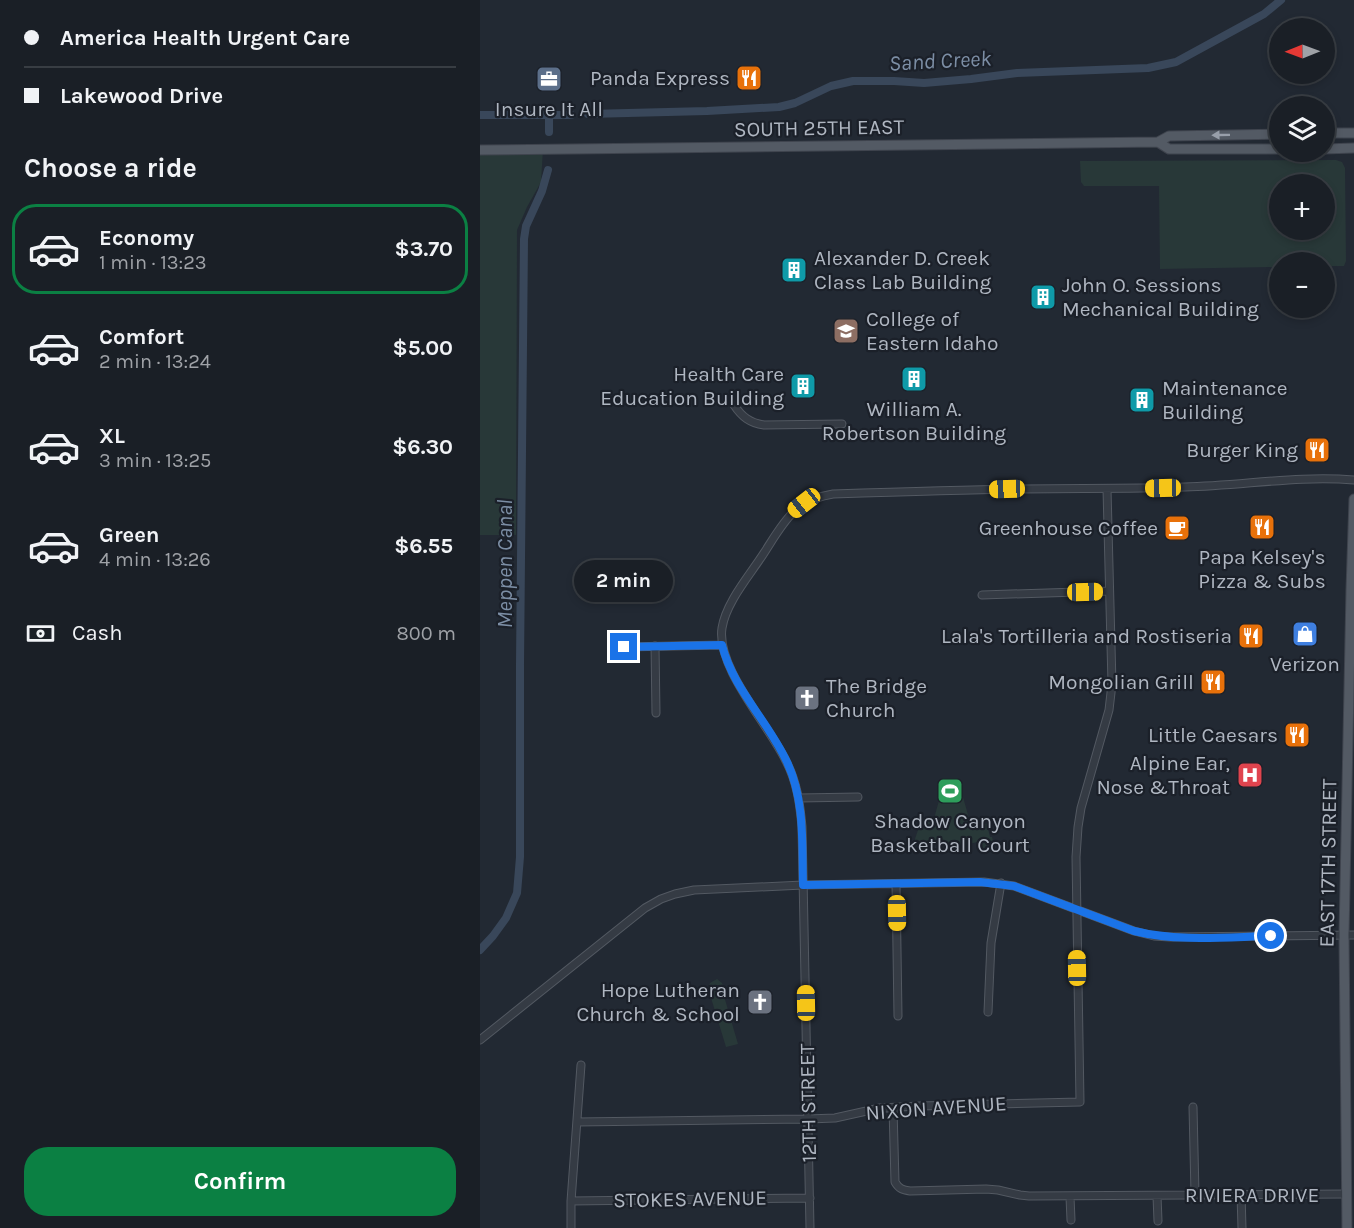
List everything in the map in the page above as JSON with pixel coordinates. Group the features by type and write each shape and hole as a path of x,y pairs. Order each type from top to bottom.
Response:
{"main road":[{"path":"1335,133 1354,133"},
{"name":"SOUTH 25TH EAST","path":"480,150 1158,142 1169,136 1269,134"},
{"name":"SOUTH 25TH EAST","path":"1158,142 1169,149 1269,149"},
{"path":"1335,149 1354,148"},
{"name":"EAST 17TH STREET","path":"1347,1228 1354,499"}],"street":[{"path":"734,405 742,417 756,424 842,424"},
{"path":"624,647 722,645 722,627 726,614 739,590 794,511 804,503 821,496 1017,489 1227,486 1293,479 1354,480"},
{"path":"1076,910 1076,857 1081,808 1110,701 1112,673 1107,489"},
{"path":"982,595 1109,591"},
{"name":"12TH STREET","path":"722,645 730,669 787,762 799,798 802,827 810,1228"},
{"path":"655,646 656,713"},
{"path":"799,798 858,797"},
{"path":"988,1012 991,942 1001,883"},
{"path":"480,1040 645,908 661,899 694,890 803,885 1001,883 1134,931 1154,936 1213,938 1349,935"},
{"path":"896,884 898,1016"},
{"name":"NIXON AVENUE","path":"577,1122 835,1118 865,1110 920,1106 1080,1102 1076,910"},
{"path":"571,1228 581,1065"},
{"path":"1193,1107 1195,1194"},
{"name":"RIVIERA DRIVE","path":"893,1108 895,1182 897,1187 903,1190 986,1188 1020,1196 1070,1197 1347,1194"},
{"path":"1241,1194 1242,1228"},
{"name":"RIVIERA DRIVE","path":"1157,1196 1158,1221"},
{"path":"1070,1197 1071,1220"},
{"name":"STOKES AVENUE","path":"571,1201 810,1198"}],"shaded area":[{"path":"543,149 541,182 517,230 516,535 480,535 480,150"},
{"path":"1336,160 1342,162 1345,168 1346,261 1344,266 1335,266 1335,252 1269,252 1269,267 1160,269 1159,186 1084,186 1081,182 1080,161 1335,162"},
{"path":"959,785 959,797 963,797 970,822 980,820 981,825 989,823 990,828 988,829 994,845 983,848 981,841 950,847 922,841 920,847 913,845 918,830 916,830 917,825 922,826 924,820 933,822 941,797 940,786"},
{"path":"717,979 722,983 726,995 724,996 738,1044 726,1047 708,988 710,983"}],"waterway":[{"name":"Sand Creek","path":"588,114 779,107 795,103 831,86 853,81 924,83 1017,73 1148,68 1176,62 1264,14 1281,0"},
{"name":"Sand Creek","path":"480,115 571,115"},
{"path":"549,116 549,132"},
{"name":"Meppen Canal","path":"480,950 506,918 517,893 520,857 524,239 526,226 542,191 548,170"}],"place":[{"name":"Panda Express","path":"749,78"},
{"name":"Insure It All","path":"549,79"},
{"name":"Alexander D. Creek Class Lab Building","path":"794,270"},
{"name":"John O. Sessions Mechanical Building","path":"1043,297"},
{"name":"College of Eastern Idaho","path":"846,331"},
{"name":"William A. Robertson Building","path":"914,379"},
{"name":"Health Care Education Building","path":"803,386"},
{"name":"Maintenance Building","path":"1142,400"},
{"name":"Burger King","path":"1317,450"},
{"name":"Papa Kelsey's Pizza & Subs","path":"1262,527"},
{"name":"Greenhouse Coffee","path":"1177,528"},
{"name":"Verizon","path":"1305,634"},
{"name":"Lala's Tortilleria and Rostiseria","path":"1251,636"},
{"name":"Mongolian Grill","path":"1213,682"},
{"name":"The Bridge Church","path":"807,698"},
{"name":"Little Caesars","path":"1297,735"},
{"name":"Alpine Ear, Nose &Throat","path":"1250,775"},
{"name":"Shadow Canyon Basketball Court","path":"950,791"},
{"name":"Hope Lutheran Church & School","path":"760,1002"}],"route":[{"path":"624,647 722,645 728,665 787,762 794,780 799,798 802,827 803,885 1001,883 1134,931 1154,936 1213,938 1271,936"}]}
